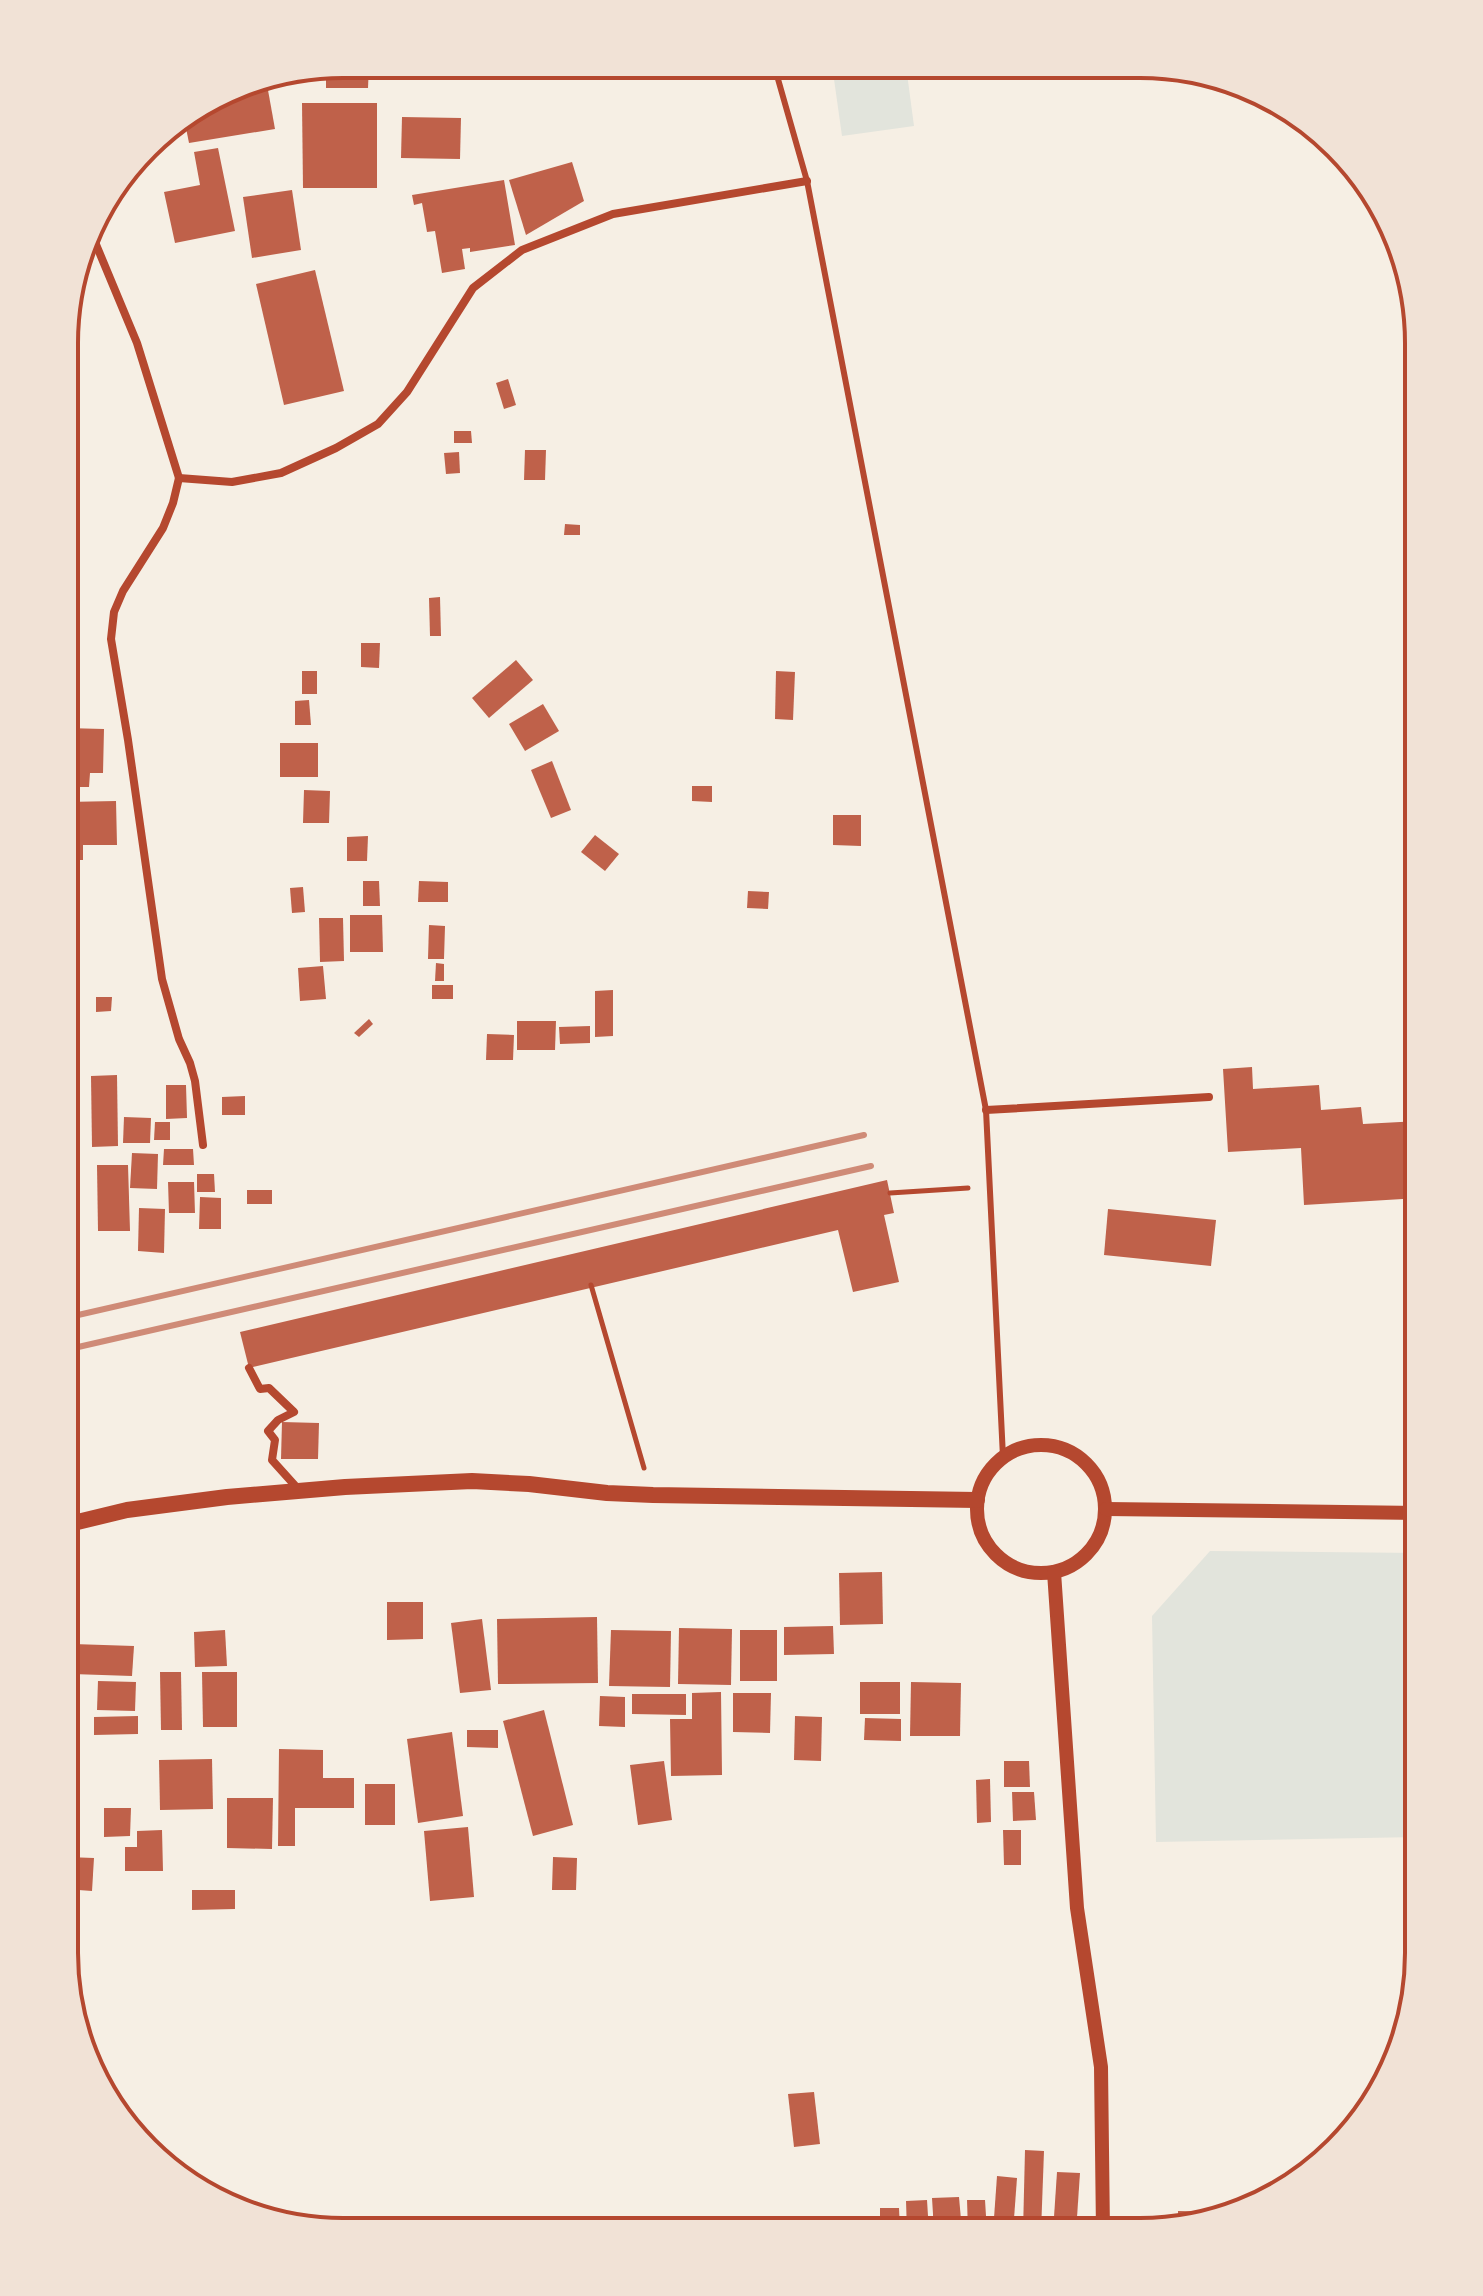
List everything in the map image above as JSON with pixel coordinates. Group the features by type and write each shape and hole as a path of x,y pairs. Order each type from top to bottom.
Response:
{"main road":[{"path":"78,1522 127,1510 227,1497 472,1481 653,1495 977,1500"}],"street":[{"path":"179,478 232,482 281,473 336,448 378,424 407,392 473,288 522,250 613,214 807,181"},
{"path":"97,246 137,343 179,478 163,528 123,591 114,612 111,639 162,979 195,1081 203,1145"},
{"path":"986,1110 1209,1097"},
{"path":"249,1368 260,1389 269,1388 294,1412 278,1420 268,1431 275,1440 272,1460 300,1491"},
{"path":"1041,1445 1061,1447 1079,1457 1094,1471 1103,1489 1106,1509 1096,1543 1085,1556 1054,1572 1033,1573 1013,1568 996,1556 984,1540 977,1521 977,1500 981,1484 990,1469 1003,1457 1021,1447 1041,1445"},
{"path":"1106,1509 1404,1513"},
{"path":"1184,1509 1404,1513"},
{"path":"1054,1572 1077,1908 1101,2067 1103,2218"}],"lane":[{"path":"778,78 807,181 986,1110 1003,1457"}],"path":[{"path":"890,1193 989,1186"},
{"path":"591,1285 653,1495"}],"shaded area":[{"path":"834,78 908,78 914,126 842,136"},
{"path":"1210,1551 1404,1553 1404,1837 1156,1842 1152,1616"}],"building":[{"path":"368,78 368,88 326,88 326,79"},
{"path":"268,89 275,129 189,143 186,130 196,123 242,98"},
{"path":"302,103 377,103 377,188 303,188"},
{"path":"402,117 461,118 460,159 401,158"},
{"path":"218,148 235,231 175,243 164,192 200,185 194,152"},
{"path":"572,162 584,201 526,235 509,180"},
{"path":"504,180 515,245 470,252 470,248 462,249 465,269 442,273 435,231 427,232 422,203 414,205 412,195"},
{"path":"292,190 301,250 252,258 243,197"},
{"path":"315,270 344,391 284,405 256,284"},
{"path":"508,379 516,405 504,409 496,383"},
{"path":"454,431 471,431 472,443 454,443"},
{"path":"525,450 546,450 545,480 524,480"},
{"path":"459,452 460,473 446,474 444,453"},
{"path":"565,524 580,525 580,535 564,535"},
{"path":"440,597 441,636 430,636 429,598"},
{"path":"361,643 380,643 379,668 361,667"},
{"path":"516,660 533,680 489,718 472,698"},
{"path":"302,671 317,671 317,694 302,694"},
{"path":"776,671 795,672 793,720 775,719"},
{"path":"309,700 311,725 295,725 295,701"},
{"path":"543,704 559,731 525,751 509,724"},
{"path":"78,728 104,729 103,773 90,773 89,787 78,787"},
{"path":"280,743 318,743 318,777 280,777"},
{"path":"552,761 571,810 551,818 531,770"},
{"path":"692,786 712,786 712,802 692,801"},
{"path":"304,790 330,791 329,823 303,823"},
{"path":"116,801 117,845 83,845 83,860 78,860 78,802"},
{"path":"833,815 861,815 861,846 833,845"},
{"path":"595,835 619,854 605,871 581,852"},
{"path":"368,836 367,861 347,861 347,837"},
{"path":"363,881 379,881 380,906 363,906"},
{"path":"419,881 448,882 448,902 418,902"},
{"path":"303,887 305,912 292,913 290,888"},
{"path":"748,891 769,892 768,909 747,908"},
{"path":"350,915 382,915 383,952 350,952"},
{"path":"319,918 343,918 344,961 320,962"},
{"path":"429,925 445,926 444,959 428,959"},
{"path":"436,963 444,964 444,981 435,981"},
{"path":"323,966 326,999 300,1001 298,968"},
{"path":"432,985 453,985 453,999 432,999"},
{"path":"613,990 613,1036 595,1037 595,991"},
{"path":"96,997 112,997 111,1011 96,1012"},
{"path":"369,1019 373,1024 359,1037 354,1033"},
{"path":"517,1021 556,1021 555,1050 517,1050"},
{"path":"590,1026 590,1043 560,1044 559,1027"},
{"path":"487,1034 514,1035 513,1060 486,1060"},
{"path":"1252,1067 1253,1089 1319,1085 1321,1110 1361,1107 1363,1124 1405,1122 1404,1199 1304,1205 1301,1148 1228,1152 1223,1069"},
{"path":"117,1075 118,1146 92,1147 91,1076"},
{"path":"166,1085 186,1085 187,1118 166,1119"},
{"path":"245,1096 245,1115 222,1115 222,1097"},
{"path":"124,1117 151,1118 150,1143 123,1143"},
{"path":"155,1122 170,1122 170,1140 154,1140"},
{"path":"164,1149 193,1149 194,1165 163,1165"},
{"path":"132,1153 158,1154 157,1189 130,1188"},
{"path":"97,1165 128,1165 130,1231 98,1231"},
{"path":"197,1174 214,1174 215,1192 197,1192"},
{"path":"887,1180 894,1213 884,1215 899,1282 853,1292 838,1230 249,1368 240,1332"},
{"path":"168,1182 194,1182 195,1213 169,1213"},
{"path":"247,1190 272,1190 272,1204 247,1204"},
{"path":"200,1197 221,1198 221,1229 199,1229"},
{"path":"139,1208 165,1209 164,1253 138,1251"},
{"path":"1108,1209 1216,1220 1211,1266 1104,1255"},
{"path":"282,1422 319,1423 318,1459 281,1459"},
{"path":"882,1572 883,1624 840,1625 839,1573"},
{"path":"387,1602 423,1602 423,1639 387,1640"},
{"path":"597,1617 598,1683 498,1684 497,1619"},
{"path":"482,1619 491,1690 460,1693 451,1623"},
{"path":"833,1626 834,1654 784,1655 784,1627"},
{"path":"679,1628 732,1629 731,1685 678,1684"},
{"path":"225,1630 227,1666 195,1667 194,1632"},
{"path":"611,1630 671,1631 670,1687 609,1686"},
{"path":"740,1630 777,1630 777,1681 740,1681"},
{"path":"78,1644 134,1646 132,1676 78,1674"},
{"path":"160,1672 181,1672 182,1730 161,1730"},
{"path":"202,1672 237,1672 237,1727 203,1727"},
{"path":"98,1681 136,1682 135,1711 97,1710"},
{"path":"860,1682 900,1682 900,1714 860,1714"},
{"path":"911,1682 961,1683 960,1736 910,1736"},
{"path":"721,1692 722,1775 671,1776 670,1719 692,1719 692,1693"},
{"path":"733,1693 771,1693 770,1733 733,1732"},
{"path":"632,1694 686,1694 686,1715 632,1714"},
{"path":"600,1696 625,1697 625,1727 599,1726"},
{"path":"544,1710 573,1825 533,1836 503,1721"},
{"path":"138,1716 138,1734 94,1735 94,1717"},
{"path":"795,1716 822,1717 821,1761 794,1760"},
{"path":"865,1718 901,1719 901,1741 864,1740"},
{"path":"467,1730 498,1730 498,1748 467,1747"},
{"path":"452,1732 463,1816 418,1823 407,1739"},
{"path":"279,1749 323,1750 323,1778 354,1778 354,1808 295,1808 295,1846 278,1846"},
{"path":"212,1759 213,1809 160,1810 159,1760"},
{"path":"664,1761 672,1820 638,1825 630,1765"},
{"path":"1004,1761 1029,1761 1030,1787 1004,1787"},
{"path":"990,1779 991,1822 977,1823 976,1780"},
{"path":"365,1784 395,1784 395,1825 365,1825"},
{"path":"1012,1792 1034,1792 1036,1820 1013,1821"},
{"path":"227,1798 273,1798 272,1849 227,1848"},
{"path":"104,1808 131,1808 130,1836 104,1837"},
{"path":"468,1827 474,1897 430,1901 424,1831"},
{"path":"162,1830 163,1871 125,1871 125,1847 137,1847 137,1831"},
{"path":"1003,1830 1021,1830 1021,1865 1004,1865"},
{"path":"78,1857 94,1858 92,1891 78,1890"},
{"path":"553,1857 577,1858 576,1890 552,1890"},
{"path":"192,1890 235,1890 235,1909 192,1910"},
{"path":"814,2092 820,2144 794,2147 788,2094"},
{"path":"1025,2150 1044,2151 1042,2218 1023,2218"},
{"path":"1057,2172 1080,2173 1077,2218 1054,2218"},
{"path":"997,2176 1017,2178 1014,2218 994,2218"},
{"path":"959,2197 961,2218 933,2218 932,2198"},
{"path":"927,2200 928,2218 907,2218 906,2201"},
{"path":"967,2200 985,2200 986,2218 968,2218"},
{"path":"880,2208 899,2208 899,2218 880,2218"},
{"path":"1178,2211 1198,2211 1191,2213 1178,2215"}],"railway":[{"path":"78,1315 864,1135"},
{"path":"78,1347 871,1166"}]}
